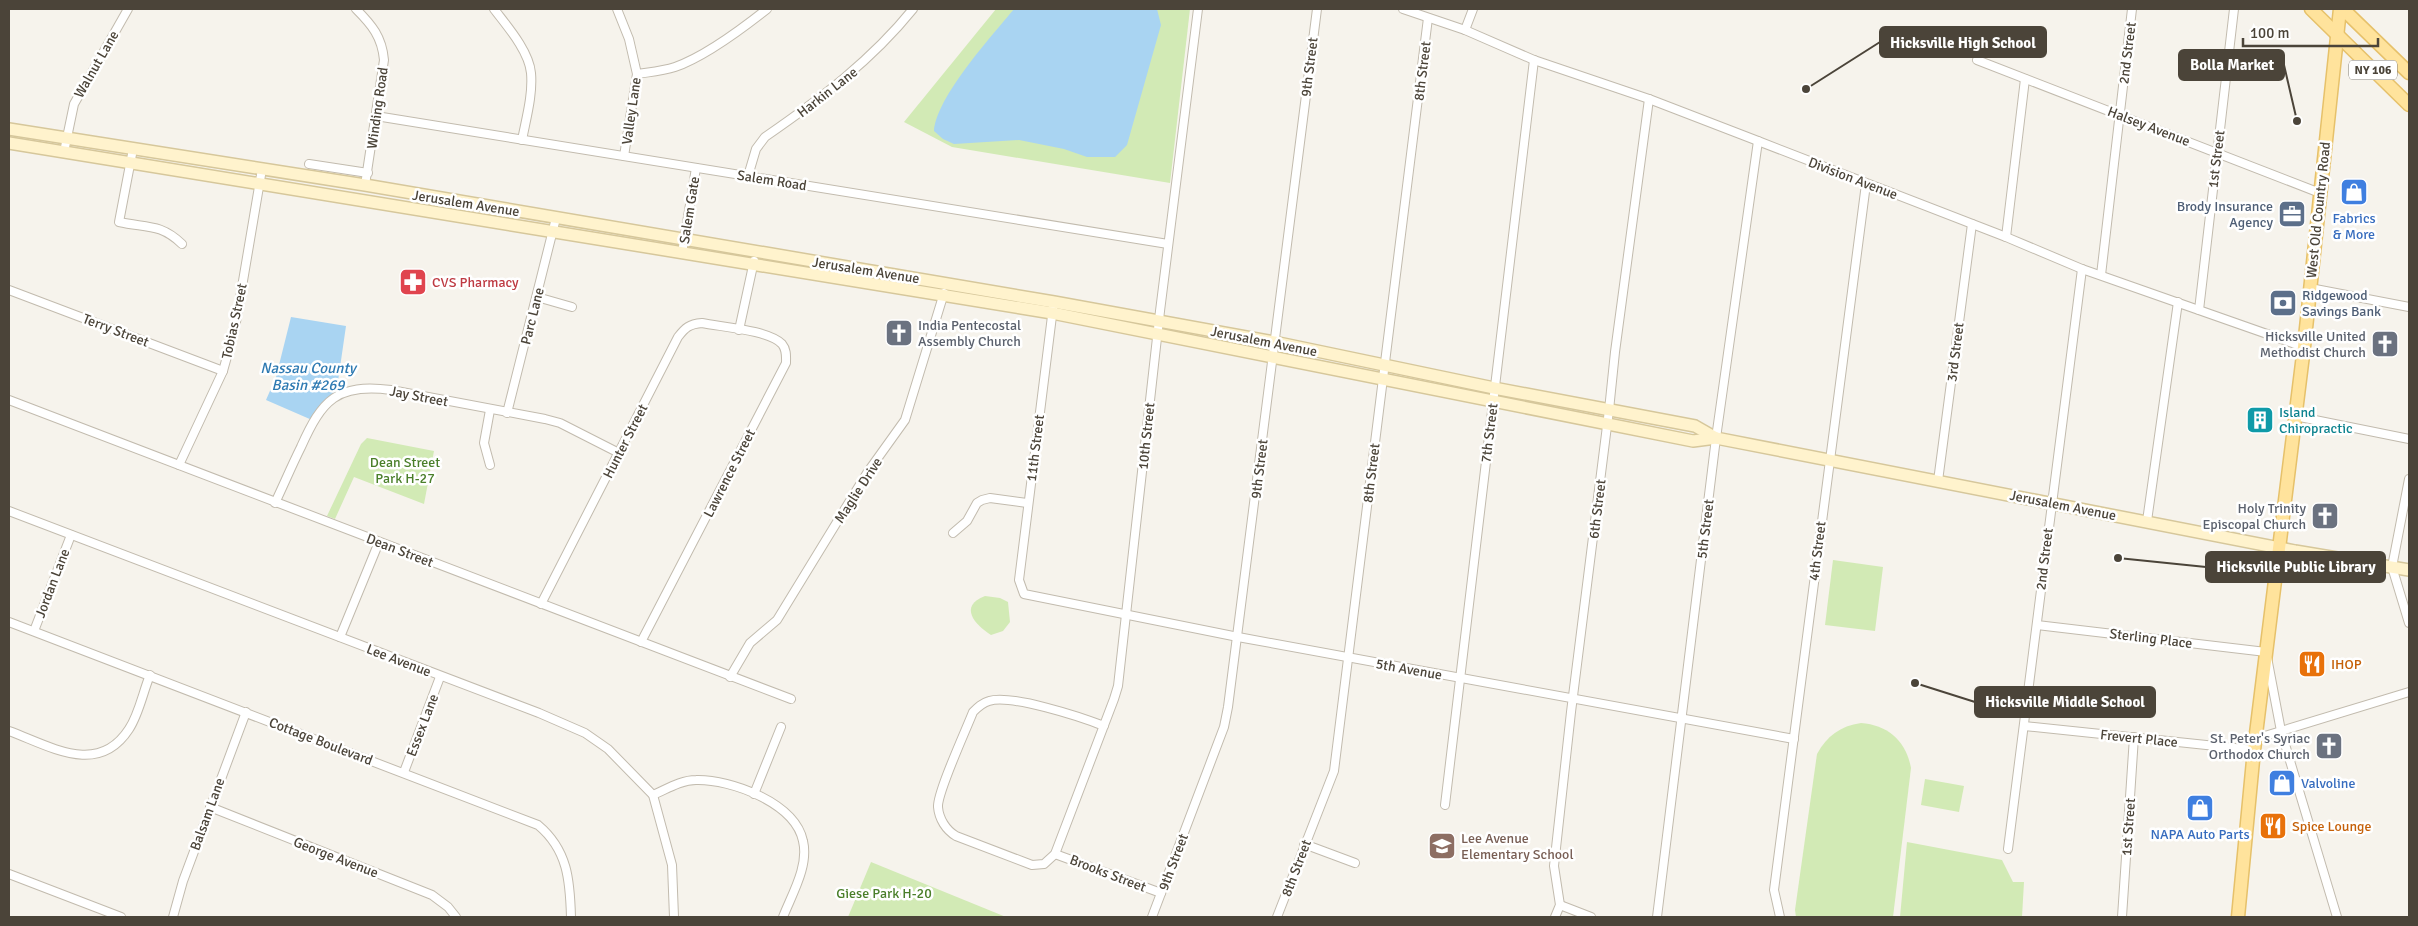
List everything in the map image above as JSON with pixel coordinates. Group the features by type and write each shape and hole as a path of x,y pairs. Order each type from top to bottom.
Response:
{"main road":[{"name":"NY 106","path":"2311,9 2409,105"},
{"name":"NY 106","path":"2342,9 2409,73"},
{"name":"West Old Country Road","path":"2238,917 2254,744 2304,346 2337,35 2342,9"},
{"name":"Jerusalem Avenue","path":"9,129 365,185 684,241 1054,302 1274,342 1494,388 1695,426 1716,438"},
{"name":"Jerusalem Avenue","path":"9,143 1052,314 1693,441 1716,438 2278,547 2409,570"}],"street":[{"name":"Walnut Lane","path":"64,152 65,138 74,104 128,9"},
{"name":"Winding Road","path":"356,9 375,30 382,47 383,74 365,185"},
{"path":"494,9 521,49 531,73 531,92 522,140"},
{"name":"Valley Lane","path":"617,9 629,39 637,74 624,156"},
{"path":"637,74 665,70 687,62 767,9"},
{"name":"Harkin Lane","path":"748,176 756,149 766,137 846,79 895,32 914,9"},
{"name":"10th Street","path":"1055,854 1118,686 1157,334 1198,9"},
{"name":"9th Street","path":"1152,917 1224,727 1238,637 1317,9"},
{"name":"Division Avenue","path":"1403,9 1465,30 1534,60 1649,99 2006,237 2082,269 2304,346"},
{"path":"1465,30 1473,9"},
{"name":"2nd Street","path":"2101,276 2132,9"},
{"name":"1st Street","path":"2199,310 2234,9"},
{"name":"8th Street","path":"1277,917 1334,770 1428,18"},
{"name":"7th Street","path":"1445,805 1534,60"},
{"name":"Halsey Avenue","path":"1977,60 2320,193"},
{"path":"2006,237 2026,79"},
{"name":"6th Street","path":"1560,905 1554,866 1572,699 1608,424 1615,352 1649,99"},
{"name":"Salem Road","path":"376,116 1168,244"},
{"name":"5th Street","path":"1657,917 1716,438 1758,141"},
{"path":"133,149 119,222 159,228 169,232 182,244"},
{"path":"309,164 368,173"},
{"name":"Salem Gate","path":"682,253 696,168"},
{"name":"Tobias Street","path":"179,465 223,371 235,328 262,170"},
{"name":"4th Street","path":"1780,917 1774,890 1866,184"},
{"name":"Parc Lane","path":"507,413 556,218"},
{"name":"3rd Street","path":"1938,481 1972,224"},
{"path":"739,330 756,252"},
{"name":"2nd Street","path":"2008,849 2037,625 2050,502 2082,269"},
{"name":"Maglie Drive","path":"730,677 750,643 777,620 867,473 905,420 946,284"},
{"path":"2310,288 2409,307"},
{"name":"Terry Street","path":"9,290 223,371"},
{"path":"537,298 572,307"},
{"name":"11th Street","path":"1024,594 1019,580 1027,503 1054,302"},
{"path":"2147,521 2178,302"},
{"name":"Hunter Street","path":"540,604 678,337 685,328 702,323 739,330"},
{"name":"Lawrence Street","path":"642,642 786,363 786,352 782,344 764,334 739,330"},
{"name":"Jay Street","path":"275,503 314,418 324,405 340,394 370,388 560,423 618,453"},
{"name":"Dean Street","path":"9,400 791,699"},
{"path":"490,410 484,443 490,465"},
{"path":"2295,416 2409,439"},
{"path":"2409,479 2392,567 2409,623"},
{"path":"953,533 967,520 976,503 982,500 990,498 1027,503"},
{"name":"Lee Avenue","path":"9,511 585,733 608,749 653,795 672,865 674,917"},
{"name":"Jordan Lane","path":"34,631 71,535"},
{"path":"340,637 379,542"},
{"name":"5th Avenue","path":"1024,594 1238,637 1794,739"},
{"name":"Cottage Boulevard","path":"9,622 527,820 547,833 559,848 567,867 571,917"},
{"name":"Sterling Place","path":"2037,625 2266,652"},
{"path":"2266,652 2281,731 2337,917"},
{"path":"9,731 77,756 92,756 108,750 130,728 150,676"},
{"name":"Essex Lane","path":"404,772 440,677"},
{"path":"2254,744 2281,731 2409,692"},
{"path":"1055,854 1044,864 1032,865 956,836 950,832 941,820 938,801 973,712 980,705 990,700 1004,700 1071,713 1104,726"},
{"name":"Balsam Lane","path":"173,917 183,881 246,712"},
{"name":"Frevert Place","path":"2024,726 2134,737 2254,744"},
{"path":"754,794 781,727"},
{"name":"1st Street","path":"2122,917 2134,737"},
{"path":"653,795 676,784 695,780 714,782 754,794 780,807 790,816 804,841 803,865 783,917"},
{"name":"George Avenue","path":"210,807 432,895 448,907 456,917"},
{"path":"1304,844 1355,863"},
{"name":"Brooks Street","path":"1055,854 1161,893"},
{"path":"9,874 121,917"},
{"path":"1555,917 1560,905 1591,917"}],"green space":[{"path":"996,9 1190,9 1170,183 952,147 904,122"},
{"name":"Dean Street Park H-27","path":"367,438 434,451 424,504 354,477 335,519 327,516 361,444"},
{"path":"1833,560 1883,567 1875,631 1825,625"},
{"path":"985,596 1000,598 1008,602 1010,622 1003,631 991,635 975,621 971,610 972,605 977,600"},
{"path":"1861,723 1880,727 1894,736 1905,750 1911,768 1893,917 1796,917 1795,910 1817,754 1825,742 1840,729"},
{"path":"1925,779 1964,786 1959,812 1921,805"},
{"path":"1907,842 2002,860 2013,882 2024,882 2022,917 1900,917"},
{"name":"Giese Park H-20","path":"871,862 1006,917 848,917"}],"water":[{"path":"1014,9 1157,9 1161,25 1127,145 1115,157 1087,157 1064,149 1019,140 954,144 943,139 934,131 937,117 945,101 966,67"},
{"name":"Nassau County Basin #269","path":"291,317 346,326 336,395 312,420 266,400 276,377"}],"place":[{"name":"Hicksville High School","path":"1806,89"},
{"name":"Bolla Market","path":"2297,121"},
{"name":"Fabrics & More","path":"2354,192"},
{"name":"Brody Insurance Agency","path":"2292,214"},
{"name":"CVS Pharmacy","path":"413,282"},
{"name":"Ridgewood Savings Bank","path":"2283,303"},
{"name":"India Pentecostal Assembly Church","path":"899,333"},
{"name":"Hicksville United Methodist Church","path":"2385,344"},
{"name":"Island Chiropractic","path":"2260,420"},
{"name":"Holy Trinity Episcopal Church","path":"2325,516"},
{"name":"Hicksville Public Library","path":"2118,558"},
{"name":"IHOP","path":"2312,664"},
{"name":"Hicksville Middle School","path":"1915,683"},
{"name":"St. Peter's Syriac Orthodox Church","path":"2329,746"},
{"name":"Valvoline","path":"2282,783"},
{"name":"NAPA Auto Parts","path":"2200,808"},
{"name":"Spice Lounge","path":"2273,826"},
{"name":"Lee Avenue Elementary School","path":"1442,846"}]}
